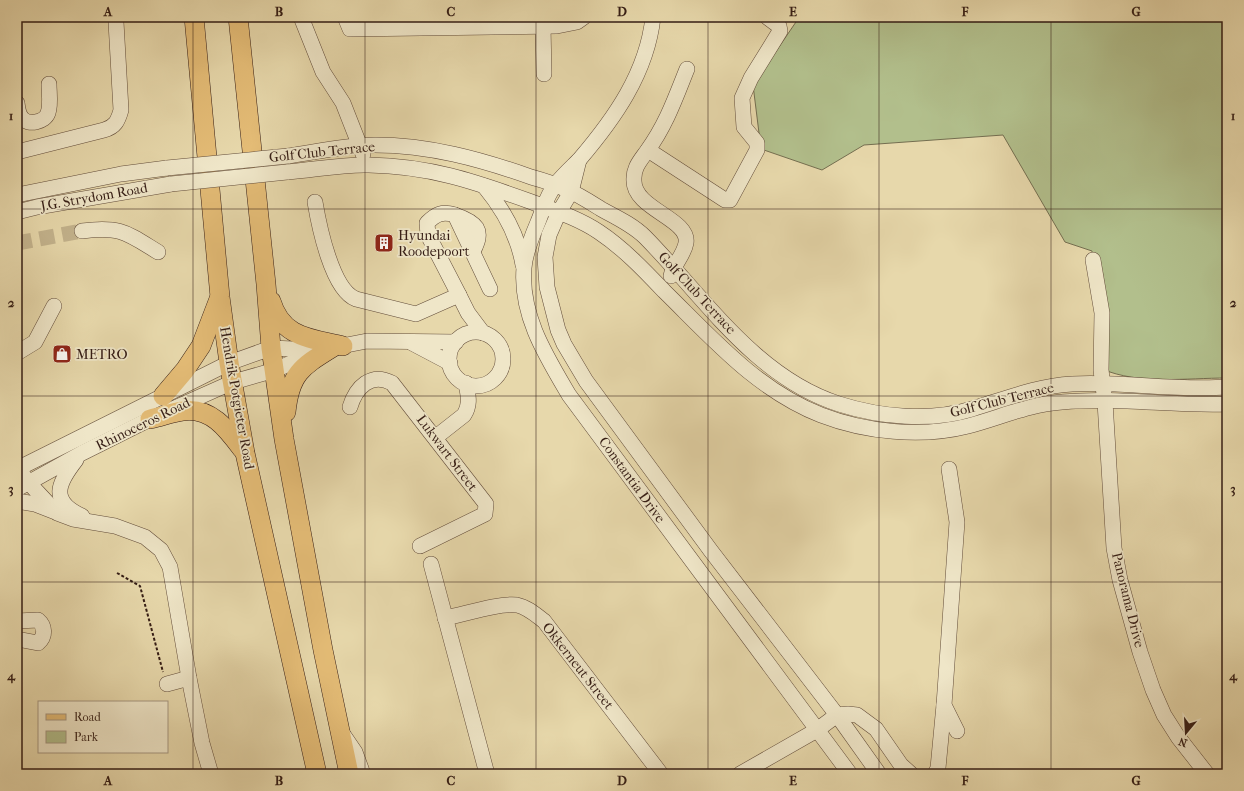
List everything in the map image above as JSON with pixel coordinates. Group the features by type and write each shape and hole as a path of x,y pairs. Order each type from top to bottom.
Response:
{"main road":[{"name":"Hendrik Potgieter Road","path":"194,17 220,297 229,363 245,454 317,774"},
{"path":"238,17 266,284 271,348 284,439 338,727 349,774"},
{"path":"266,284 275,315 290,331 333,347"},
{"path":"163,396 186,370 201,346 220,297"},
{"path":"284,439 288,398 292,382 307,364 333,347"},
{"path":"150,420 183,411 202,411 210,415 228,429 245,454"}],"street":[{"path":"301,17 323,72 343,103 361,145 366,164"},
{"path":"345,17 350,29 370,23 484,22 543,26 566,25 577,22 584,17"},
{"name":"Constantia Drive","path":"653,17 646,52 636,79 620,106 579,159 555,185 544,207 531,241 524,268 525,296 530,318 546,356 569,394 850,774"},
{"path":"648,150 725,200 730,200 757,150 757,144 744,127 742,98 751,78 780,31 779,26 767,17"},
{"path":"17,152 104,130 111,128 116,124 121,110 116,22"},
{"path":"543,26 544,74"},
{"path":"667,293 672,268 686,245 684,235 676,224 640,197 634,188 636,167 664,126 687,69"},
{"path":"17,104 18,113 22,119 27,122 40,121 45,118 49,112 48,84"},
{"path":"40,121 46,144"},
{"name":"Golf Club Terrace","path":"167,168 288,156 361,145 394,145 455,154 507,168 571,192 622,221 642,235 702,301 752,351 775,370 810,391 838,403 896,415 945,415 970,410 1013,395 1047,387 1073,384 1189,388 1227,387"},
{"name":"Constantia Drive","path":"579,159 571,192 559,212 549,235 545,256 545,274 553,312 564,344 586,381 717,559 837,715 879,774"},
{"name":"Golf Club Terrace","path":"171,184 366,164 426,170 453,175 483,185 559,212 597,230 645,272 742,367 771,389 802,406 850,424 897,431 929,431 966,427 1043,403 1078,400 1201,405 1227,404"},
{"name":"J.G. Strydom Road","path":"17,195 121,174 167,168"},
{"name":"J.G. Strydom Road","path":"17,212 37,207 171,184"},
{"path":"483,185 500,206 516,238 524,268"},
{"path":"315,202 321,237 326,252 348,295 363,301 416,314 459,295"},
{"path":"483,333 468,313 428,235 427,223 435,215 446,213 473,223 478,231 479,240 473,251 490,288"},
{"path":"82,231 106,228 125,232 158,252"},
{"name":"Panorama Drive","path":"1093,260 1102,313 1101,370 1105,402 1114,548 1120,580 1153,690 1164,715 1178,737 1207,774"},
{"path":"645,272 672,268"},
{"path":"17,353 35,342 54,306"},
{"path":"271,348 333,347 367,341 409,342 461,338 474,332 483,333 491,336 498,342 502,350 503,359 502,368 498,375 483,385 474,386 466,383 456,375 450,363 450,354 461,338 468,313"},
{"path":"409,342 450,363"},
{"name":"Rhinoceros Road","path":"23,486 150,420 233,382 275,370 333,347"},
{"name":"Rhinoceros Road","path":"17,468 229,363 271,348"},
{"name":"Lukwart Street","path":"350,407 358,389 369,380 379,378 387,380 399,389 486,504 485,514 420,546"},
{"path":"464,415 469,406 466,383"},
{"path":"436,437 474,409 483,385"},
{"path":"82,454 64,475 59,493 60,499 69,509 94,521"},
{"path":"17,468 23,486 57,513"},
{"path":"935,774 938,768 944,705 957,522 949,469"},
{"path":"17,501 35,504 73,519 94,521 115,526 146,538 161,550 170,567 189,678 202,743 211,774"},
{"path":"686,554 717,559 708,583"},
{"path":"431,564 486,774"},
{"name":"Okkerneut Street","path":"445,618 499,607 517,606 532,612 544,621 661,774"},
{"path":"17,621 38,620 43,625 44,633 38,643 17,639"},
{"path":"167,684 189,678"},
{"path":"944,705 957,731"},
{"path":"740,774 817,730 837,715 857,715 876,729 901,765 911,774"},
{"path":"338,727 355,752 363,774"}],"path":[{"path":"117,573 140,586 167,684"}],"green space":[{"path":"796,17 1227,17 1227,378 1147,379 1116,374 1102,369 1092,251 1065,242 1003,135 864,145 822,170 761,149 753,85 798,19"}],"tunnel":[{"path":"17,243 82,231"}],"place":[{"name":"Hyundai Roodepoort","path":"384,243"},
{"name":"METRO","path":"62,354"}]}
